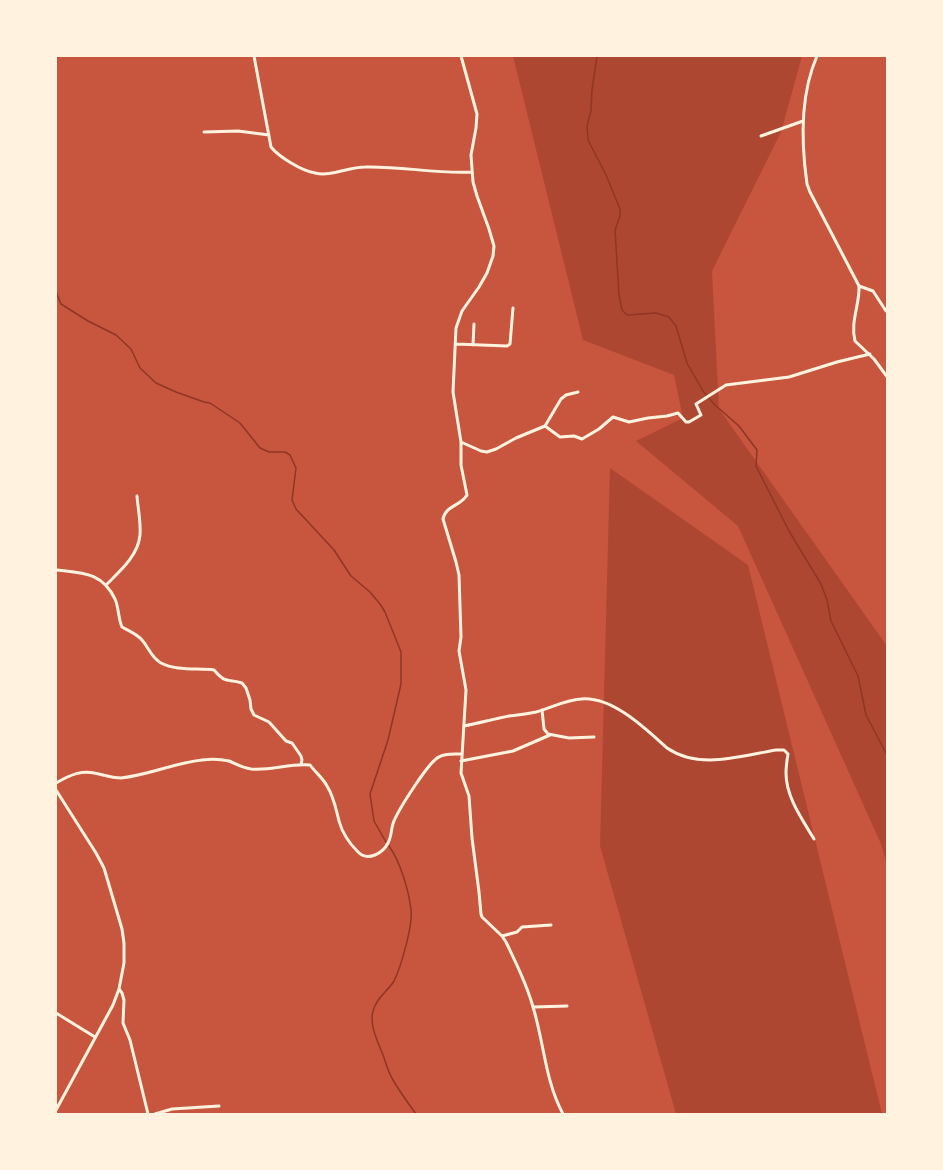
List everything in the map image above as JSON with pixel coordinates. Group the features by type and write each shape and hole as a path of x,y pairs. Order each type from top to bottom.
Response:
{"street":[{"path":"254,56 270,144 273,150 293,164 314,173 324,174 366,167 408,168 443,173 472,172"},
{"path":"461,56 477,114 471,154 472,172 494,250 483,281 462,311 458,321 453,392 461,442 461,465 467,495 447,510 443,519 459,575 461,637 459,651 466,690 461,754 462,777 470,802 481,914 502,936 519,970 534,1007 554,1094 563,1114"},
{"path":"816,56 806,89 803,121 806,175 810,192 859,286 853,324 856,344 870,354 888,378"},
{"path":"761,136 803,121"},
{"path":"204,132 238,131 269,135"},
{"path":"859,286 873,291 886,311"},
{"path":"456,344 507,346 510,344 513,308"},
{"path":"473,345 474,324"},
{"path":"545,426 560,437 571,436 582,439 613,417 627,422 678,413 686,422 689,422 701,415 696,404 726,386 789,377 870,354"},
{"path":"461,442 487,452 545,426 563,397 578,392"},
{"path":"106,585 125,566 138,547 140,535 137,496"},
{"path":"56,570 88,574 106,585 116,601 122,627 138,636 155,659 162,664 176,668 214,670 222,680 242,683 246,688 252,712 269,722 286,741 291,743 302,756 301,764"},
{"path":"464,726 542,710 573,700 595,700 621,710 673,752 687,758 720,760 784,750 788,754 785,771 788,789 794,806 814,838"},
{"path":"542,710 546,733 569,738 594,737"},
{"path":"461,761 513,751 550,735"},
{"path":"56,783 84,771 122,778 201,760 225,760 252,769 310,765 327,785 339,823 349,840 358,852 368,857 377,855 388,844 394,821 403,804 433,761 443,755 461,754"},
{"path":"56,790 104,868 124,943 124,963 119,989 107,1017 56,1110"},
{"path":"502,936 517,932 522,927 551,925"},
{"path":"119,989 124,1000 123,1023 135,1058 148,1114"},
{"path":"534,1007 567,1006"},
{"path":"56,1013 95,1037"},
{"path":"154,1114 172,1109 219,1106"}],"shaded area":[{"path":"513,56 802,56 781,132 712,271 719,409 887,646 887,865 881,844 738,526 636,441 683,418 674,375 583,340"},
{"path":"610,468 748,565 882,1114 676,1114 600,846"}],"waterway":[{"path":"597,56 591,111 587,126 588,140 620,209 615,230 622,310 627,315 656,313 669,317 676,326 687,363 703,391 739,426 757,450 756,466 789,531 821,584 831,621 858,676 866,715 888,757"},
{"path":"56,292 61,304 116,335 131,349 140,368 156,383 210,403 240,423 260,448 269,452 285,452 290,455 296,468 292,500 296,509 334,550 351,576 370,592 385,612 401,652 401,684 388,740 370,794 374,821 386,842"},
{"path":"389,846 403,876 410,902 411,917 406,946 397,975 379,998 372,1022 390,1074 416,1114"}]}
